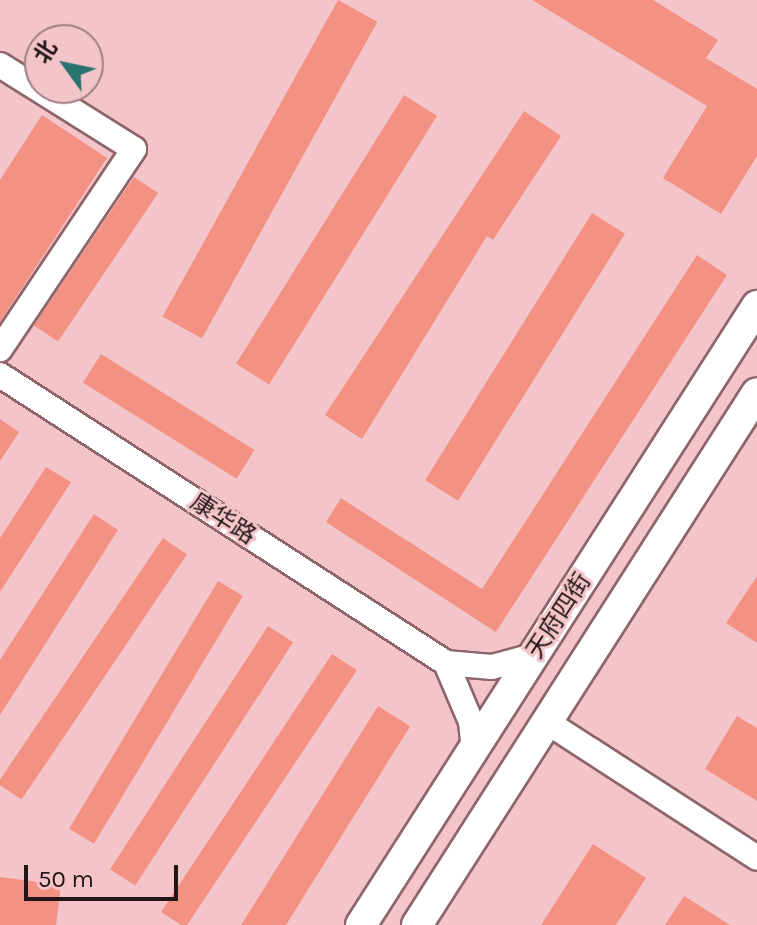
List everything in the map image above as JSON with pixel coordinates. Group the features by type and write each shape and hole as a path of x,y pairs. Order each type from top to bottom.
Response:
{"main road":[{"name":"天府四街","path":"361,925 757,306"},
{"name":"天府四街","path":"417,925 757,393"}],"street":[{"path":"0,65 134,149 0,349"},
{"name":"康华路","path":"0,375 446,663"},
{"path":"474,749 471,722 446,663 492,667 533,656"},
{"path":"547,722 757,858"}],"building":[{"path":"338,0 377,22 202,338 162,317"},
{"path":"532,0 653,0 718,40 706,58 757,89 757,156 721,214 663,178 707,106"},
{"path":"404,95 437,116 269,384 236,364"},
{"path":"524,111 561,136 493,240 487,236 362,439 325,415"},
{"path":"42,115 107,158 0,322 0,180"},
{"path":"134,177 158,193 58,342 34,325"},
{"path":"592,213 625,234 458,501 425,480"},
{"path":"697,255 727,275 496,632 326,522 341,498 482,589"},
{"path":"101,354 254,450 236,479 83,383"},
{"path":"0,419 19,432 0,461"},
{"path":"46,467 71,482 0,592 0,538"},
{"path":"94,514 118,530 0,715 0,660"},
{"path":"163,538 187,554 22,800 0,785 0,780"},
{"path":"757,576 757,643 726,623"},
{"path":"218,581 243,596 94,844 69,829"},
{"path":"268,626 293,642 135,886 110,869"},
{"path":"332,654 357,670 187,925 181,925 161,912"},
{"path":"378,706 410,726 286,925 241,925"},
{"path":"737,716 757,728 757,801 705,769"},
{"path":"593,844 646,878 616,925 541,925"},
{"path":"0,877 61,885 56,925 0,925"},
{"path":"684,896 730,925 665,925"}]}
